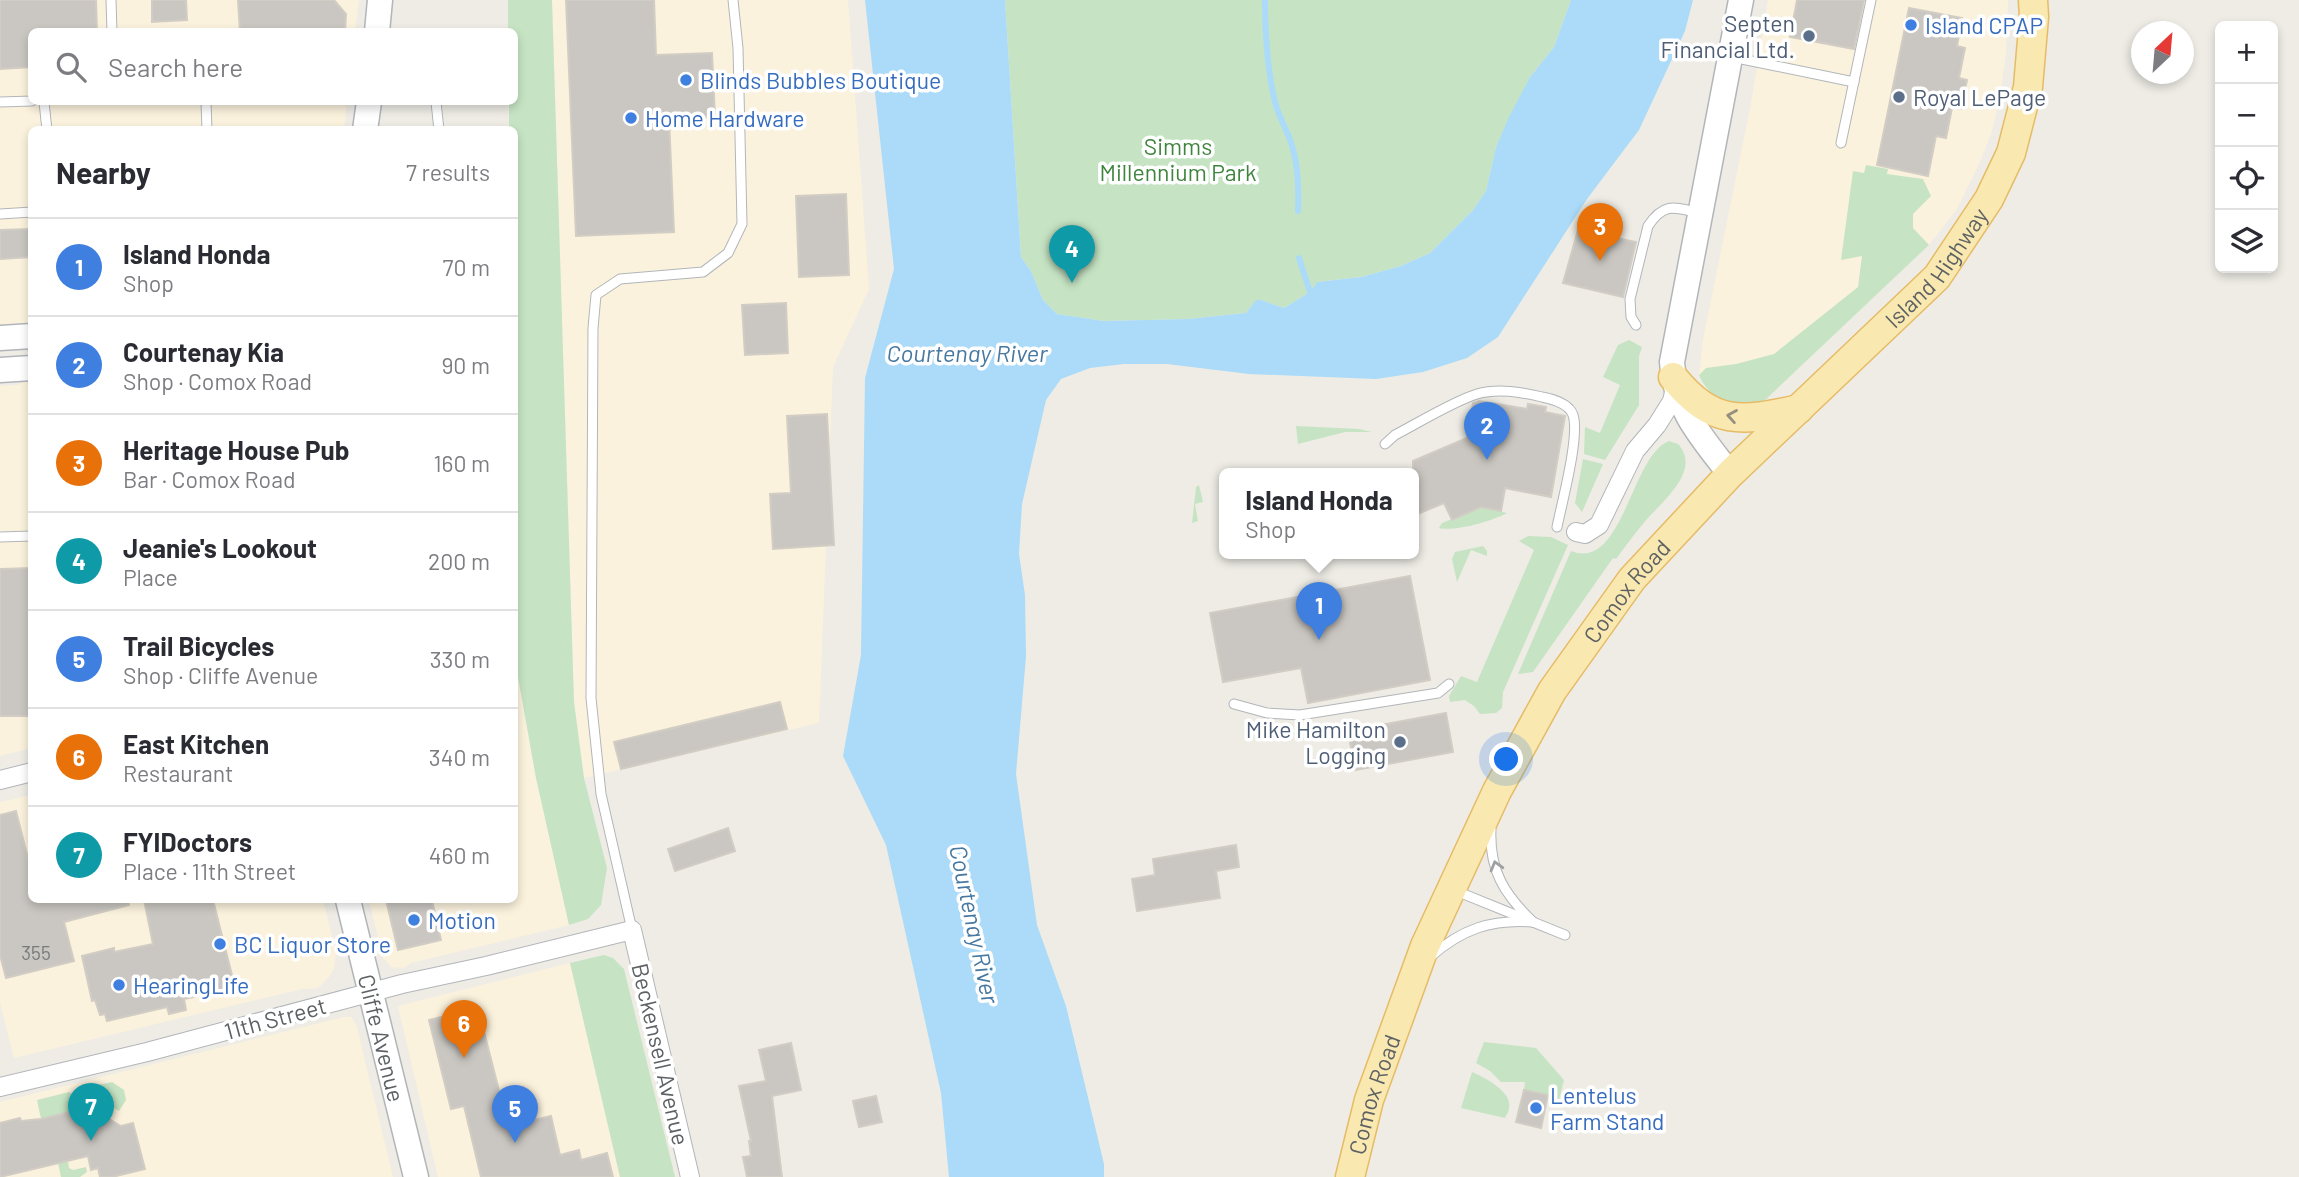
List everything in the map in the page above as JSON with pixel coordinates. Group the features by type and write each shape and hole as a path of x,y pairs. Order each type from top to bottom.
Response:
{"main road":[{"name":"Island Highway","path":"1730,474 1937,277 1989,199 2011,153 2028,87 2034,18 2032,0"},
{"path":"1674,382 1695,401 1712,411 1731,417 1755,419 1798,409"},
{"name":"Comox Road","path":"1350,1177 1369,1100 1416,970 1503,781 1552,691 1632,579 1730,474"}],"street":[{"path":"377,28 380,0"},
{"path":"1577,532 1586,534 1599,525 1635,451 1657,425 1672,401 1674,348 1741,0"},
{"path":"366,126 369,105"},
{"path":"0,338 28,336"},
{"path":"0,370 28,368"},
{"path":"1674,382 1684,412 1730,474"},
{"path":"0,780 28,773"},
{"name":"Cliffe Avenue","path":"349,903 416,1177"},
{"name":"11th Street","path":"0,1087 632,930"},
{"name":"Beckensell Avenue","path":"632,930 690,1177"}],"lane":[{"path":"111,0 112,28"},
{"path":"632,930 601,794 590,698 593,328 596,295 620,279 703,272 728,253 742,224 738,48 733,0"},
{"path":"1841,143 1871,0"},
{"path":"1730,57 1854,82"},
{"path":"0,102 28,101"},
{"path":"44,105 47,126"},
{"path":"206,105 207,126"},
{"path":"436,105 439,126"},
{"path":"1636,325 1631,317 1630,299 1648,226 1654,216 1665,208 1675,207 1700,213"},
{"path":"0,214 28,212"},
{"path":"1385,444 1395,435 1477,394 1522,392 1559,402 1570,409 1574,416 1574,434 1557,527"},
{"path":"0,537 28,536"},
{"path":"1234,704 1267,713 1300,715 1438,692 1449,684"},
{"path":"1503,781 1492,821 1490,844 1494,866 1502,887 1533,922"},
{"path":"1451,889 1565,935"},
{"path":"1416,970 1459,935 1507,920 1533,922"}],"shaded area":[{"path":"0,0 359,0 355,28 28,28 28,105 347,105 344,126 28,126 28,323 0,325"},
{"path":"552,0 848,0 869,289 833,367 819,723 584,778 574,702"},
{"path":"1768,0 2008,0 2006,53 2000,98 1991,134 1957,209 1929,245 1762,403 1707,391 1699,375 1703,340 1751,104"},
{"path":"28,379 28,749 0,756 0,386 18,385"},
{"path":"518,677 536,778 569,925 411,963 404,968 391,967 383,958 370,903 518,903"},
{"path":"28,796 28,903 324,903 336,952 334,968 318,988 302,989 14,1058 0,1003 0,802"},
{"path":"570,963 620,1177 438,1177 398,1006"},
{"path":"351,1017 356,1024 393,1177 0,1177 0,1102"}],"green space":[{"path":"508,0 552,0 574,702 584,778 607,868 601,905 588,919 569,925 536,778 518,677 518,126 509,126 509,105 518,105 518,28 508,28"},
{"name":"Simms Millennium Park","path":"1005,0 1571,0 1554,47 1530,77 1496,147 1486,191 1473,210 1430,253 1401,266 1361,277 1317,282 1310,292 1284,308 1261,300 1253,304 1246,313 1188,319 1104,321 1057,314 1043,300 1031,271 1021,257"},
{"path":"1866,165 1888,169 1887,174 1923,179 1931,196 1913,214 1913,228 1929,245 1762,403 1739,407 1720,400 1710,392 1699,375 1706,368 1736,364 1774,354 1858,287 1862,256 1841,260 1853,171 1864,173"},
{"path":"1629,340 1642,347 1639,356 1639,405 1605,460 1584,454 1585,427 1600,433 1620,385 1603,377 1618,345"},
{"path":"1296,426 1372,432 1345,432 1298,444"},
{"path":"1669,441 1678,444 1684,454 1686,464 1678,484 1616,559 1613,558 1533,672 1518,674 1571,551 1589,553 1603,545 1615,529 1645,467 1656,451"},
{"path":"1583,459 1603,464 1582,512 1575,503"},
{"path":"1199,485 1203,502 1195,504 1198,521 1192,523 1196,487"},
{"path":"1481,507 1507,513 1473,525 1439,528 1442,523"},
{"path":"1528,536 1551,537 1568,545 1503,692 1502,708 1496,713 1480,714 1465,700 1450,702 1449,696 1461,676 1477,682 1534,550 1519,541"},
{"path":"1483,546 1487,556 1471,550 1457,582 1452,559 1455,552"},
{"path":"604,955 613,958 624,969 675,1177 620,1177 570,963"},
{"path":"1484,1042 1536,1048 1564,1080 1559,1100 1524,1090 1525,1082 1501,1082 1490,1071 1476,1063"},
{"path":"1472,1072 1497,1086 1507,1096 1509,1108 1505,1118 1461,1108"},
{"path":"112,1082 124,1090 126,1100 119,1111 79,1092 80,1089"},
{"path":"69,1092 93,1106 41,1119 37,1100"},
{"path":"68,1161 69,1168 73,1170 86,1167 87,1172 80,1177 61,1177 58,1163"}],"water":[{"name":"Courtenay River","path":"865,0 1005,0 1021,257 1031,271 1043,300 1057,314 1104,321 1188,319 1246,313 1256,300 1284,308 1310,292 1317,282 1361,277 1401,266 1430,253 1473,210 1486,191 1496,147 1509,117 1530,77 1554,47 1571,0 1693,0 1685,31 1639,130 1587,199 1498,337 1467,358 1423,372 1376,379 1249,374 1167,364 1124,364 1090,368 1061,379 1046,400 1022,504 1019,554 1025,595 1026,656 1016,774 1037,925 1066,1006 1104,1164 1104,1177 949,1177 941,1093 886,845 843,756 861,655 865,378 894,269"}],"building":[{"path":"0,0 96,0 97,28 28,28 28,67 0,69"},
{"path":"152,0 186,0 187,20 152,22"},
{"path":"238,0 334,0 346,14 345,28 240,28"},
{"name":"Home Hardware","path":"566,0 654,0 656,55 712,53 715,117 669,119 674,232 576,236"},
{"path":"1797,0 1864,0 1854,49 1790,37"},
{"path":"1909,8 1962,18 1957,46 1965,48 1959,78 1967,80 1961,109 1952,108 1946,138 1936,136 1928,176 1877,165"},
{"path":"846,194 849,275 799,277 796,196"},
{"path":"1593,227 1613,231 1611,237 1636,242 1623,297 1563,283 1578,230 1591,233"},
{"path":"28,229 28,257 0,259 0,230"},
{"path":"786,303 788,353 745,355 742,305"},
{"path":"1479,401 1527,409 1528,404 1546,407 1545,412 1565,416 1551,497 1505,488 1501,511 1481,507 1452,520 1444,503 1419,513 1419,468 1413,468 1413,461 1467,438 1473,403"},
{"path":"827,414 834,545 773,549 770,494 791,493 787,416"},
{"path":"28,568 28,716 0,716 0,569"},
{"path":"1410,576 1430,680 1308,703 1301,668 1223,682 1210,613"},
{"path":"780,702 787,729 621,769 614,742"},
{"name":"Mike Hamilton Logging","path":"1446,713 1453,752 1355,770 1348,731"},
{"path":"16,811 28,858 28,903 129,903 64,922 74,961 6,978 0,955 0,815"},
{"path":"728,828 735,851 675,871 668,849"},
{"path":"1236,845 1239,867 1216,871 1220,898 1137,911 1132,879 1155,875 1153,859"},
{"path":"145,903 214,903 234,983 230,989 184,999 186,1010 169,1014 167,1007 107,1021 105,1014 100,1015 95,1000 92,1001 82,956 114,948 114,952 153,944"},
{"name":"Motion","path":"387,903 433,903 441,940 398,950"},
{"path":"478,1008 508,1126 551,1116 560,1155 579,1150 581,1160 607,1153 613,1177 481,1177 464,1106 451,1109 429,1020"},
{"path":"791,1043 801,1090 772,1096 782,1177 747,1177 743,1157 751,1156 751,1141 739,1086 766,1081 759,1050"},
{"path":"1524,1090 1548,1095 1541,1128 1516,1122"},
{"path":"876,1096 882,1122 859,1127 853,1101"},
{"path":"101,1104 104,1116 121,1126 133,1123 145,1169 112,1177 100,1177 98,1168 91,1170 88,1156 0,1177 0,1123 20,1118 21,1121 41,1119"}],"waterway":[{"path":"1265,0 1270,77 1276,106 1294,154 1298,211"},
{"path":"1299,258 1310,292"}],"place":[{"name":"Island CPAP","path":"1911,25"},
{"name":"Septen Financial Ltd.","path":"1809,36"},
{"name":"Blinds Bubbles Boutique","path":"686,80"},
{"name":"Royal LePage","path":"1899,97"},
{"name":"Home Hardware","path":"631,118"},
{"name":"Heritage House Pub","path":"1600,261"},
{"name":"Jeanie's Lookout","path":"1072,283"},
{"name":"Courtenay Kia","path":"1487,460"},
{"name":"Island Honda","path":"1319,640"},
{"name":"Mike Hamilton Logging","path":"1400,742"},
{"name":"Motion","path":"414,920"},
{"name":"BC Liquor Store","path":"220,944"},
{"name":"HearingLife","path":"119,985"},
{"name":"East Kitchen","path":"464,1058"},
{"name":"Lentelus Farm Stand","path":"1536,1108"},
{"name":"FYIDoctors","path":"91,1141"},
{"name":"Trail Bicycles","path":"515,1143"}]}
